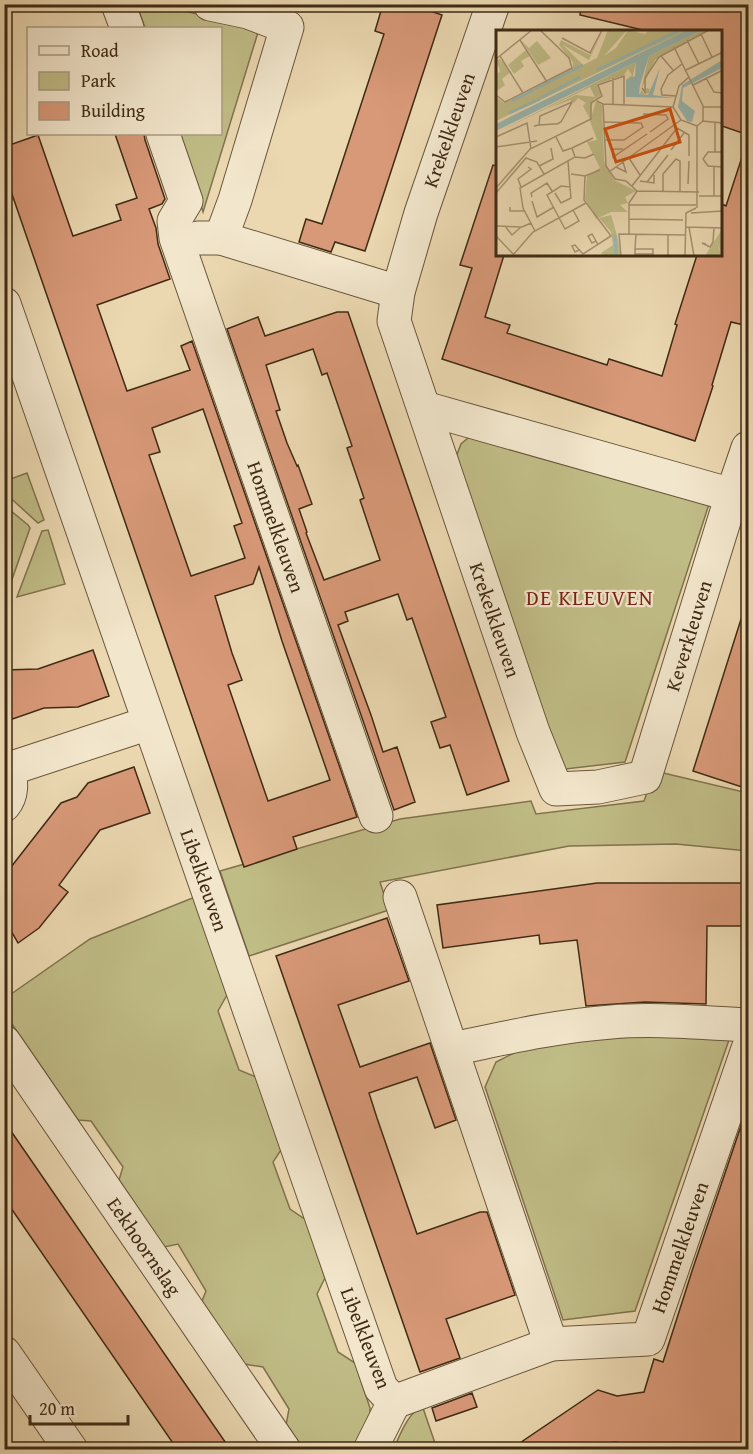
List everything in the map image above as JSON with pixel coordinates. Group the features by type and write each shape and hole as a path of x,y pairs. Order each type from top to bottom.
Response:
{"street":[{"path":"118,4 127,27"},
{"path":"210,4 248,12 287,27 236,200 221,238"},
{"name":"Krekelkleuven","path":"493,4 421,213 398,292 394,321 530,721 556,789 598,787"},
{"name":"Hommelkleuven","path":"163,135 186,201 174,221 176,238 375,816"},
{"path":"176,238 221,238 398,292"},
{"name":"Libelkleuven","path":"5,304 381,1388 394,1402 370,1449"},
{"path":"424,408 732,495"},
{"name":"Keverkleuven","path":"598,787 645,777 748,448"},
{"path":"4,805 9,799 11,784 7,767 149,723"},
{"path":"400,897 551,1344"},
{"path":"452,1049 549,1030 612,1022 674,1021 748,1025"},
{"name":"Eekhoornslag","path":"4,1042 284,1449"},
{"name":"Hommelkleuven","path":"394,1402 551,1344 648,1340 747,1059"},
{"path":"4,1353 71,1449"}],"green space":[{"path":"137,5 160,5 259,29 203,212 178,135 222,135 222,27 145,27"},
{"path":"476,431 711,498 625,762 557,770 454,462 461,444"},
{"path":"27,473 44,520 38,523 5,493 5,481"},
{"path":"5,506 30,528 9,588 5,589"},
{"path":"48,530 65,584 17,597 42,531"},
{"path":"655,771 748,793 748,851 676,844 569,846 380,882 389,910 249,956 220,871 400,819 531,801 536,814 644,801"},
{"path":"195,897 227,995 218,1011 239,1070 256,1077 281,1150 273,1162 290,1209 306,1220 325,1278 317,1294 338,1352 355,1363 370,1408 370,1422 358,1446 353,1449 303,1449 286,1425 289,1409 263,1367 244,1364 202,1301 206,1291 178,1244 164,1247 119,1180 123,1167 91,1121 78,1120 5,1014 4,999 90,939"},
{"path":"644,1036 730,1037 635,1311 563,1320 485,1087 496,1062 518,1051 573,1041"},
{"path":"422,1405 437,1449 393,1450 408,1420"}],"building":[{"path":"383,4 410,4 442,15 365,251 335,242 331,252 299,242 306,219 322,224 384,34 375,31"},
{"path":"581,4 748,4 748,135 723,126 723,30 643,30 580,15"},
{"path":"38,135 73,236 121,220 116,205 137,198 115,135 144,135 165,199 162,204 149,209 170,279 97,305 127,391 190,370 181,346 192,341 357,817 293,837 297,849 244,867 4,171 4,147","holes":["203,409 242,523 234,526 245,558 191,576 149,455 160,452 152,428","259,567 330,780 268,801 228,685 242,680 215,596 253,584"]},
{"path":"743,154 748,154 748,326 731,322 695,441 442,359 472,268 460,265 493,165 496,166 496,256 504,256 485,317 510,325 507,333 607,365 609,359 662,376 677,325 675,324 697,256 723,256 723,204 726,206"},
{"path":"337,312 348,312 509,781 467,795 450,745 440,748 431,722 446,717 412,618 407,620 398,594 345,612 348,621 338,625 383,752 397,747 415,802 394,810 227,329 258,317 265,336","holes":["313,349 322,375 327,373 352,446 347,448 364,498 360,500 380,560 324,580 299,509 312,504 276,411 280,410 266,365"]},
{"path":"742,616 748,617 748,789 693,771"},
{"path":"93,650 109,696 78,707 44,708 4,722 4,670 38,669"},
{"path":"134,767 150,813 100,830 59,885 68,892 39,928 18,943 4,919 4,876 61,803 77,797 88,783"},
{"path":"597,883 748,883 748,926 707,926 706,1004 645,1002 586,1006 577,940 540,944 539,935 443,948 437,905"},
{"path":"387,918 409,981 338,1005 360,1067 430,1043 456,1120 435,1128 417,1077 369,1093 377,1118 417,1234 480,1212 487,1212 515,1295 446,1319 460,1358 420,1372 276,956"},
{"path":"745,1114 748,1115 748,1449 641,1449 616,1442 561,1449 511,1449 598,1390 617,1396 644,1392 654,1359 663,1362"},
{"path":"4,1121 230,1449 177,1449 4,1198"},
{"path":"472,1393 477,1407 436,1421 432,1408"}],"district":[{"name":"DE KLEUVEN","path":"590,598"}]}
